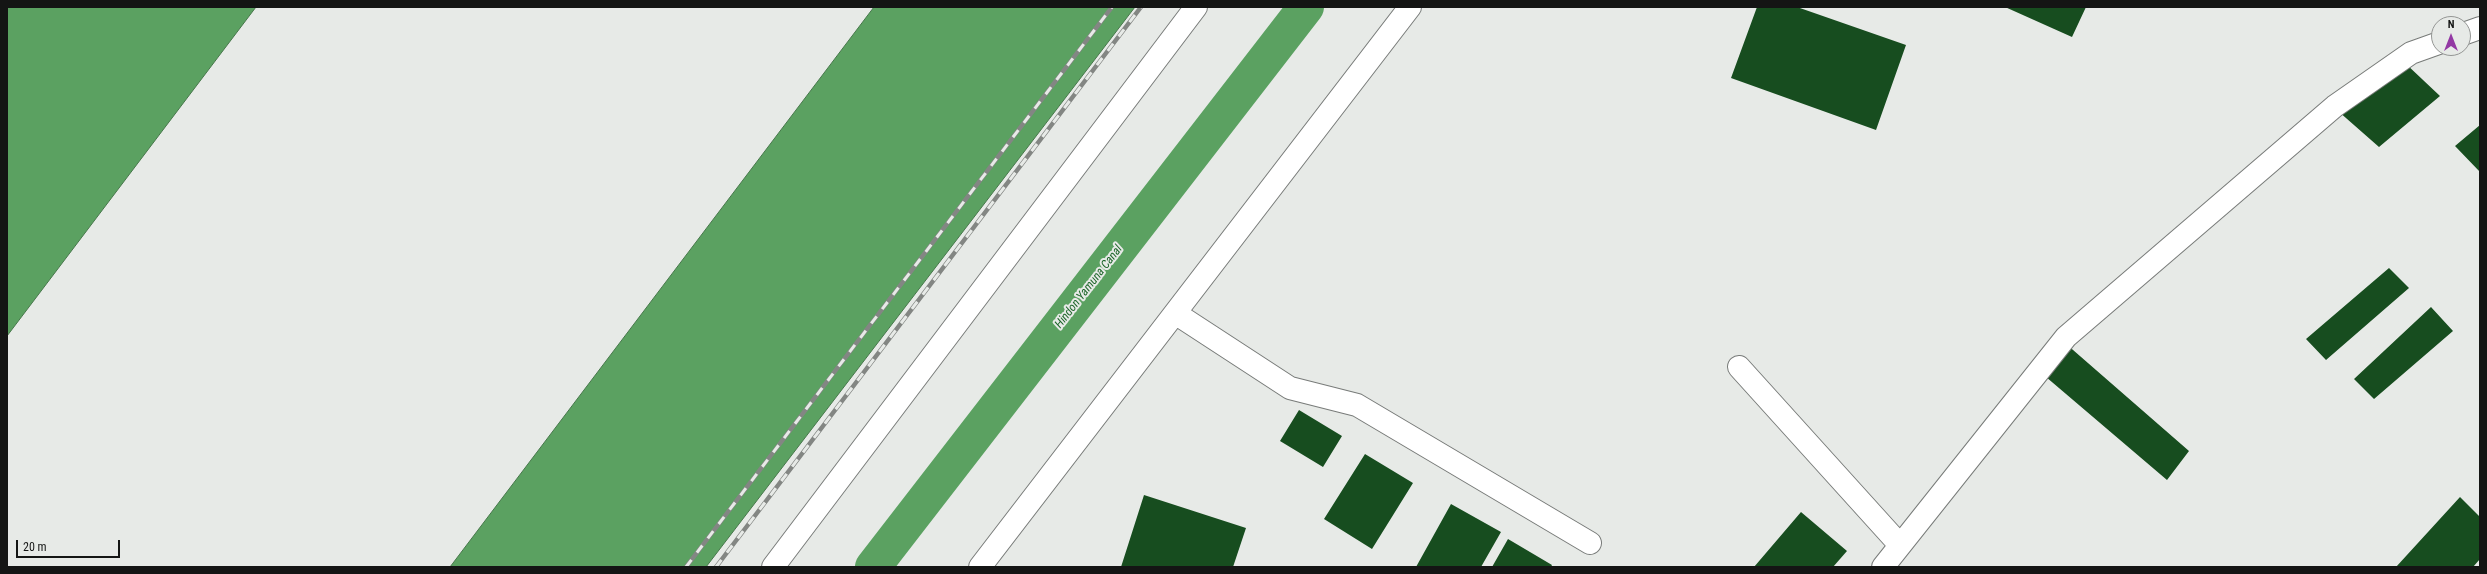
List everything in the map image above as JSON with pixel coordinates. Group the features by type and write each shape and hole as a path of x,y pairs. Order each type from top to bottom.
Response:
{"street":[{"path":"774,567 1196,7"},
{"path":"980,567 1410,7"},
{"path":"1883,567 1899,544 2066,337 2335,106 2411,53 2431,46"},
{"path":"1175,313 1290,388 1357,404 1590,543"},
{"path":"1739,367 1899,544"}],"shaded area":[{"path":"7,7 256,7 7,336"},
{"path":"874,7 1135,7 706,567 450,567"}],"building":[{"path":"1757,7 1797,7 1906,45 1876,130 1731,78"},
{"path":"2005,7 2086,7 2072,37"},
{"path":"2405,63 2440,96 2379,147 2338,111"},
{"path":"2480,125 2480,172 2455,146"},
{"path":"2389,268 2409,288 2326,360 2306,339"},
{"path":"2431,307 2453,331 2374,399 2354,379"},
{"path":"2065,343 2189,451 2167,480 2039,371"},
{"path":"1299,410 1342,436 1323,467 1280,441"},
{"path":"1365,454 1413,483 1372,549 1324,519"},
{"path":"1144,495 1246,528 1233,567 1121,567"},
{"path":"2460,497 2480,517 2480,559 2473,567 2396,567"},
{"path":"1451,504 1501,532 1481,567 1416,567"},
{"path":"1801,512 1847,551 1833,567 1754,567"},
{"path":"1508,539 1552,565 1551,567 1492,567"}],"waterway":[{"name":"Hindon Yamuna Canal","path":"873,567 1306,7"}],"railway":[{"path":"686,567 1112,7"},
{"path":"716,567 1141,7"}]}
